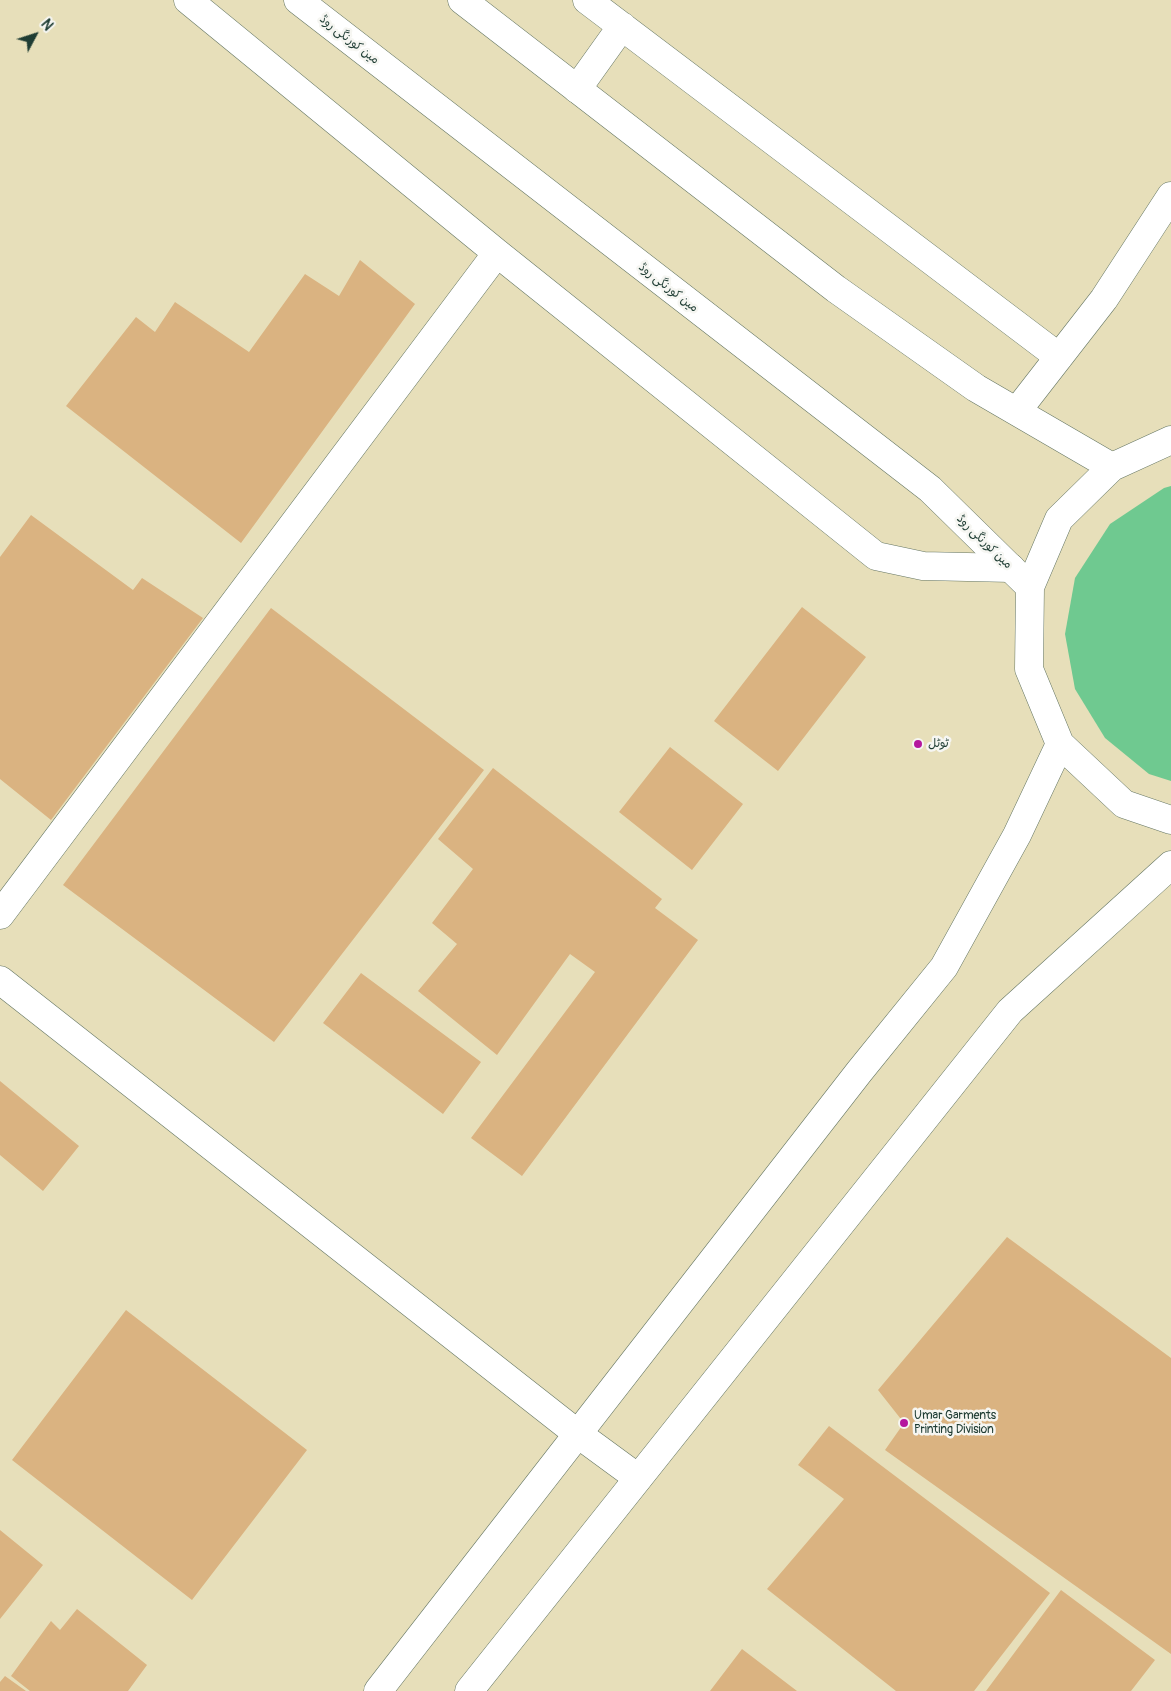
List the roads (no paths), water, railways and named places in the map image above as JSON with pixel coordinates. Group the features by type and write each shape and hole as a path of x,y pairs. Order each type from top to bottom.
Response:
{"main road":[{"path":"188,0 497,253 876,556 923,566 1021,578"},
{"name":"مین کورنگی روڈ","path":"298,0 930,489 1021,578"},
{"path":"462,0 836,289 976,388 1112,467"},
{"path":"587,0 1059,357"},
{"path":"577,89 622,26"},
{"path":"1017,411 1104,299 1171,196"},
{"path":"0,915 497,253"},
{"path":"1171,440 1112,467 1060,519 1021,578 1029,668 1060,744 1124,804 1171,820"},
{"path":"378,1691 859,1072 944,967 1017,835 1060,744"},
{"path":"469,1691 1010,1011 1171,864"},
{"path":"0,980 578,1434 638,1478"}],"place":[{"name":"ٹوٹل","path":"918,744"},
{"name":"Umar Garments Printing Division","path":"904,1423"}]}
